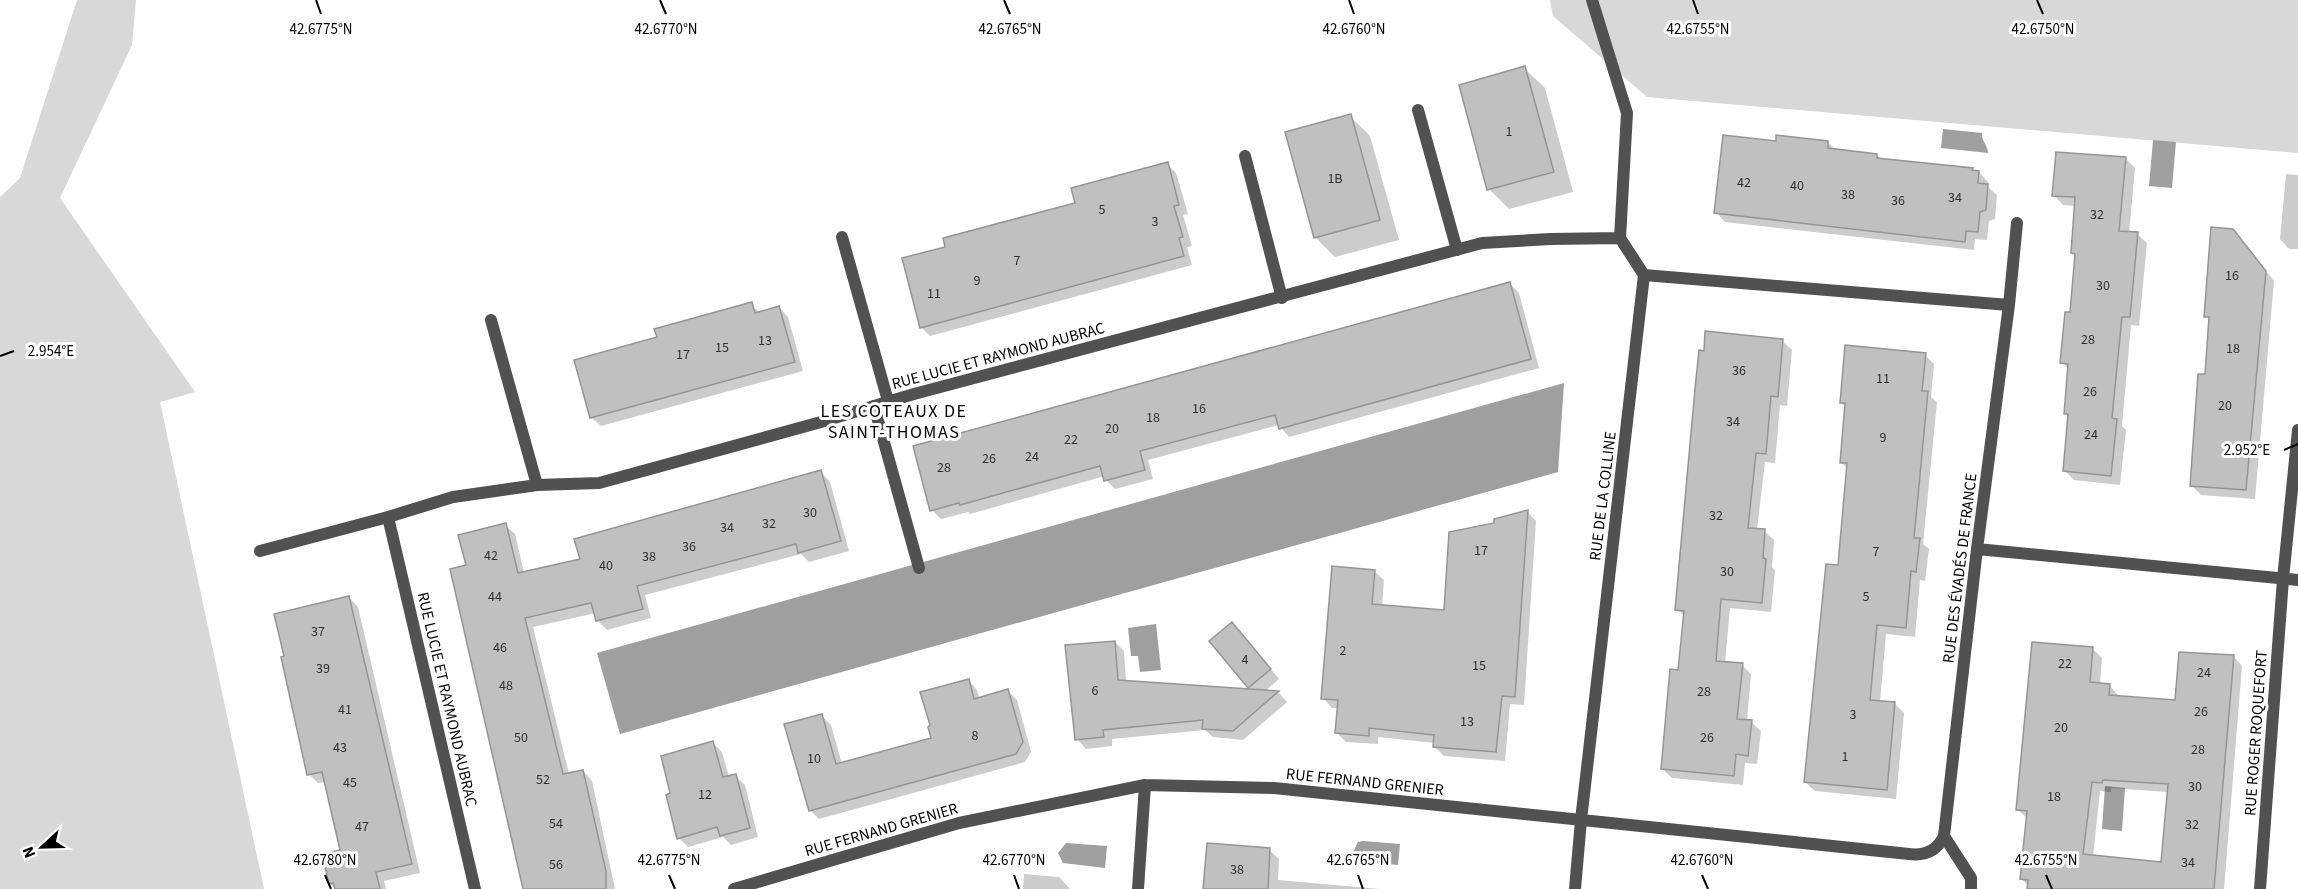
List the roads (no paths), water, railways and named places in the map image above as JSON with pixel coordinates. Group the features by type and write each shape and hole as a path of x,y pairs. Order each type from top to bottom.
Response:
{"street":[{"path":"1592,0 1627,113 1620,238 1644,275 2009,305"},
{"path":"1419,110 1457,250"},
{"path":"1245,156 1282,298"},
{"name":"RUE DES ÉVADÉS DE FRANCE","path":"1944,836 2017,223"},
{"path":"842,237 888,401"},
{"name":"RUE LUCIE ET RAYMOND AUBRAC","path":"260,550 388,517 453,497 537,485 599,483 810,426 888,401 1482,243 1620,238"},
{"name":"RUE DE LA COLLINE","path":"1575,889 1644,275"},
{"path":"491,320 537,485"},
{"path":"874,406 919,568"},
{"name":"RUE ROGER ROQUEFORT","path":"2260,889 2283,579 2298,430"},
{"name":"RUE LUCIE ET RAYMOND AUBRAC","path":"388,517 475,889"},
{"path":"1977,549 2298,580"},
{"path":"1138,889 1145,785"},
{"name":"RUE FERNAND GRENIER","path":"734,889 959,823 1145,785 1274,788 1581,820"},
{"path":"1581,820 1920,855 1930,852 1940,844 1944,836"},
{"path":"1944,836 1971,878 1971,889"}],"district":[{"name":"LES COTEAUX DE SAINT-THOMAS","path":"894,421"}]}
